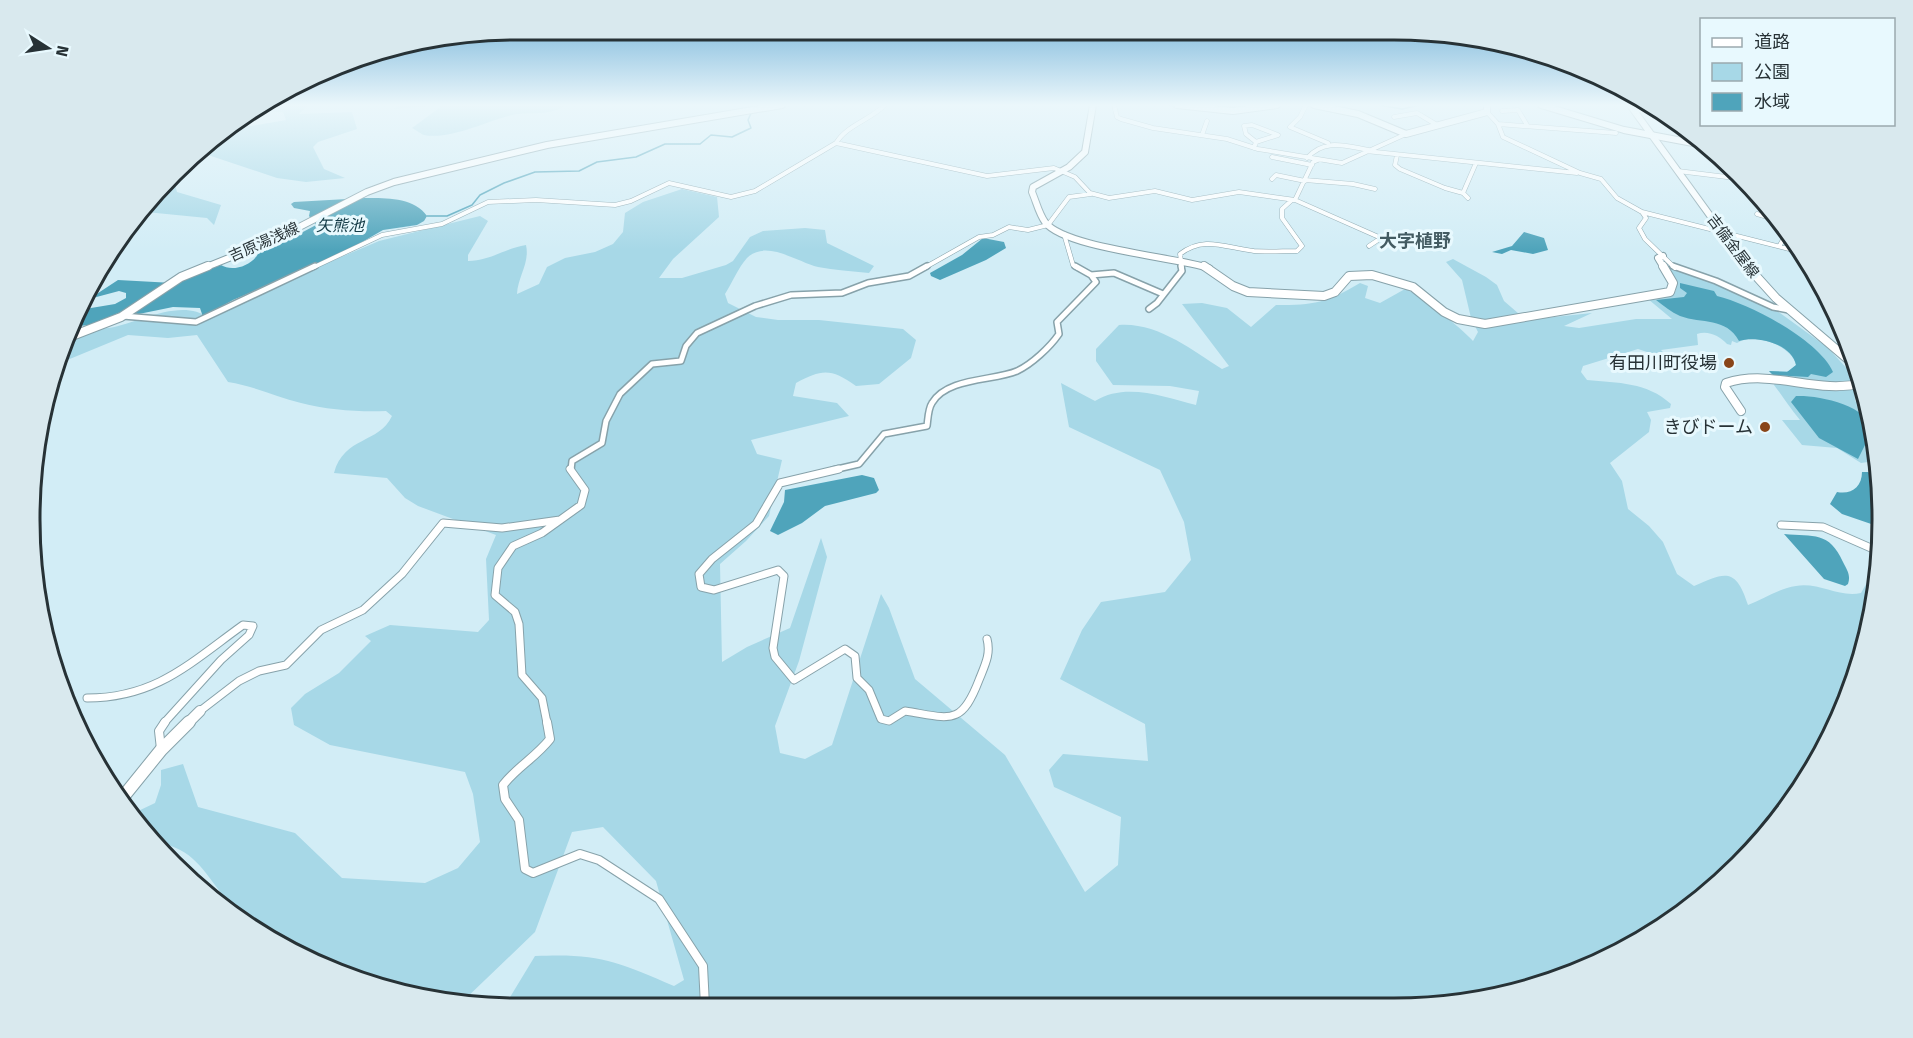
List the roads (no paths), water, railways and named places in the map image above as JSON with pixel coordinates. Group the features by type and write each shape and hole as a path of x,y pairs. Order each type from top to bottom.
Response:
{"street":[{"name":"吉原湯浅線","path":"78,333 123,316 176,279 247,251 394,182 512,153"},
{"path":"123,316 196,322 382,235 442,224 488,202 536,200 615,205 669,183 731,197 760,188 772,178 817,153"},
{"path":"884,153 987,176 1044,167 1075,177 1091,194"},
{"path":"1083,153 1078,160 1062,171 1040,181 1032,188 1048,225 1064,234 1102,247 1208,267 1233,286 1257,293 1324,296 1335,292 1349,276 1372,275 1413,287 1444,312 1458,320 1485,324 1670,292 1674,286 1658,259 1663,256"},
{"path":"1283,153 1342,163 1363,153"},
{"path":"1307,158 1311,153"},
{"path":"1386,153 1521,170 1580,173"},
{"path":"1538,153 1580,173 1604,181 1619,199 1642,212 1788,248"},
{"name":"吉備金屋線","path":"1665,153 1748,268 1789,310 1843,356"},
{"path":"1397,155 1395,165 1398,168 1415,174 1446,191 1462,193 1468,198"},
{"path":"1272,157 1312,165"},
{"path":"1149,309 1182,271 1182,252 1205,242 1251,251 1297,251 1302,246 1282,218 1282,209 1294,200 1312,165 1318,160"},
{"path":"1462,193 1476,163"},
{"path":"1678,171 1728,177"},
{"path":"1272,179 1276,176 1356,184 1375,189"},
{"path":"705,998 703,966 659,899 599,860 580,854 553,867 533,873 525,869 519,820 505,799 503,785 510,776 546,747 550,739 542,698 522,675 519,624 515,612 495,595 494,587 498,568 513,546 566,518 581,505 585,497 585,489 570,468 572,461 602,442 606,421 620,394 652,364 681,361 686,346 697,333 782,297 842,293 868,284 909,276 973,239 993,236 1009,227 1028,230 1048,225 1069,197 1091,194 1119,198 1139,192 1155,191 1194,200 1239,192 1294,200 1381,238 1369,246"},
{"path":"1642,212 1646,218 1640,230 1678,270 1716,281 1773,307 1789,310"},
{"path":"1757,214 1764,216"},
{"path":"1064,234 1073,265 1091,274 1114,273 1163,294"},
{"path":"1780,245 1783,240"},
{"path":"987,639 990,651 970,703 964,711 954,716 944,717 905,711 889,721 881,719 876,711 872,694 856,679 855,656 850,651 844,649 794,680 784,671 773,648 784,576 778,570 771,570 714,590 701,587 699,574 712,558 758,523 774,487 780,483 859,464 868,458 877,438 884,434 927,426 931,404 939,395 970,380 1017,371 1027,365 1057,339 1059,334 1057,322 1095,285 1096,282 1091,274"},
{"path":"1741,411 1725,387 1726,383 1737,378 1780,380 1837,388 1853,385"},
{"path":"126,792 161,750 200,711 239,681 259,671 286,665 315,634 363,610 402,574 443,523 486,529 509,529 566,518"},
{"path":"1781,525 1823,527 1871,548"},
{"path":"87,698 116,697 149,687 243,625 251,624 254,629 249,635 221,660 164,723 159,731 161,750"}],"water":[{"name":"矢熊池","path":"390,199 415,205 427,216 417,225 383,230 343,253 233,300 203,317 200,308 173,307 129,316 123,311 91,325 82,326 89,308 115,304 126,298 126,293 119,291 95,297 118,280 173,283 221,265 230,268 241,267 255,258 258,254 256,250 267,245 273,248 316,225 309,216 310,211 294,208 291,204 294,202"},
{"path":"1524,232 1544,238 1548,250 1533,254 1511,250 1502,254 1492,252 1512,246"},
{"path":"983,238 1004,242 1006,248 986,260 940,280 931,276 930,273 962,255"},
{"path":"1680,283 1714,291 1717,296 1765,315 1814,348 1833,372 1826,377 1811,374 1808,377 1773,375 1769,371 1787,372 1796,365 1788,352 1781,347 1764,340 1739,341 1727,328 1680,316 1656,300 1684,297 1687,293 1680,288"},
{"path":"1796,396 1817,397 1841,403 1860,413 1866,443 1858,459 1819,438 1791,402"},
{"path":"1862,472 1870,473 1872,524 1842,514 1830,504 1837,492 1842,493 1855,489 1862,477"},
{"path":"862,475 874,478 879,490 876,493 825,506 802,523 778,535 770,531 784,502 785,490"},
{"path":"1784,534 1812,536 1826,540 1838,552 1847,570 1848,584 1845,586 1824,579"}],"waterway":[{"path":"427,216 447,216 472,205 480,195 504,183 535,172 579,171 597,162 636,157 644,153"}],"place":[{"name":"有田川町役場","path":"1729,363"},
{"name":"きびドーム","path":"1765,427"}],"district":[{"name":"大字植野","path":"1415,241"}]}
